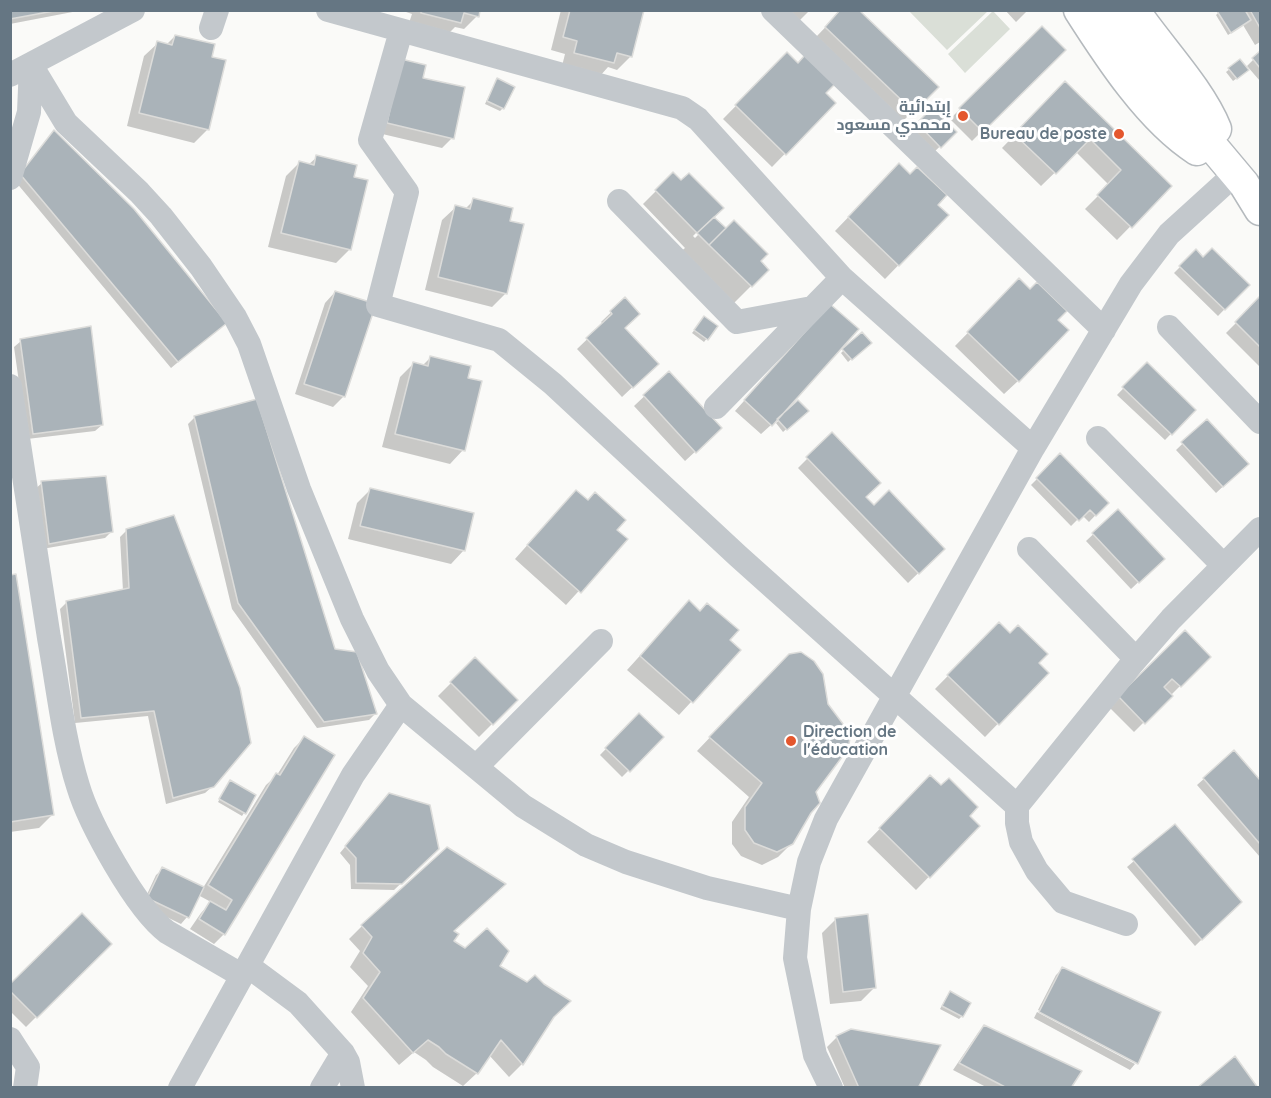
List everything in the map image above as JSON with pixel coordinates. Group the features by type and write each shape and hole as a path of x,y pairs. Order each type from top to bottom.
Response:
{"main road":[{"path":"1078,10 1118,69 1164,122 1186,143 1250,182"},
{"path":"1105,10 1140,60 1250,182"},
{"path":"1134,10 1213,120 1250,182 1260,210"}],"street":[{"path":"21,70 133,10"},
{"path":"328,10 682,108 698,119 842,278 1033,448"},
{"path":"773,10 1104,330"},
{"path":"401,32 370,140 407,192 378,305 499,340 553,384 738,556 1017,806"},
{"path":"10,178 29,112 21,70"},
{"path":"21,70 66,123 161,216 236,317 249,344 299,489 352,619 378,671 402,705 523,806 586,845 626,862 707,888 799,909"},
{"path":"831,1088 815,1055 795,958 799,909 809,862 826,819 1033,448 1131,284 1169,234 1250,182"},
{"path":"619,201 737,322 812,308"},
{"path":"716,407 842,278"},
{"path":"1169,327 1260,422"},
{"path":"10,386 63,720 78,787 84,803 111,858 156,923 167,932 244,971 298,1004 343,1053 348,1062 353,1088"},
{"path":"1098,438 1223,565"},
{"path":"1126,924 1063,902 1037,871 1021,842 1017,823 1017,806 1171,619 1260,529"},
{"path":"1029,549 1136,659"},
{"path":"476,767 602,641"},
{"path":"180,1088 353,775 402,705"},
{"path":"10,1039 28,1067 25,1088"},
{"path":"322,1088 343,1053"}],"shaded area":[{"path":"909,11 988,11 947,50"},
{"path":"993,11 1010,29 965,73 948,54"}],"building":[{"path":"10,10 59,10 10,19"},
{"path":"421,10 480,10 479,17 464,13 461,23 421,13"},
{"path":"570,10 644,10 632,57 617,53 614,63 574,53 577,41 563,37"},
{"path":"840,10 859,10 939,87 914,112 825,27"},
{"path":"1245,10 1251,20 1231,33 1217,11"},
{"path":"1250,10 1260,10 1260,28"},
{"path":"1042,26 1066,50 983,132 959,108"},
{"path":"175,35 215,44 212,57 226,60 209,130 139,113 157,41 172,45"},
{"path":"1260,51 1260,68 1252,58"},
{"path":"787,52 798,63 805,55 835,84 826,93 836,103 786,155 735,105"},
{"path":"401,59 426,65 423,78 465,87 454,139 387,123"},
{"path":"1240,59 1249,70 1237,79 1228,68"},
{"path":"497,78 515,87 504,109 487,101"},
{"path":"1065,81 1172,186 1132,228 1097,195 1121,170 1090,139 1056,174 1014,134"},
{"path":"932,108 957,132 941,148 917,123"},
{"path":"54,130 134,209 227,323 178,362 20,174"},
{"path":"316,155 357,165 354,177 368,180 351,250 281,233 299,161 314,165"},
{"path":"899,163 910,174 917,167 947,195 938,205 949,215 899,266 848,217"},
{"path":"673,172 681,180 689,173 724,208 697,233 655,190"},
{"path":"473,198 513,208 510,221 524,224 507,294 438,277 455,205 470,209"},
{"path":"714,217 726,228 709,245 697,233"},
{"path":"734,220 768,254 761,261 769,270 752,287 709,245"},
{"path":"1212,248 1250,285 1225,310 1179,266 1196,249 1203,257"},
{"path":"1019,278 1030,289 1037,282 1067,311 1058,320 1069,330 1019,382 967,332"},
{"path":"335,291 376,304 345,397 304,384"},
{"path":"1260,296 1260,347 1235,322"},
{"path":"625,297 640,314 625,328 659,364 633,388 586,338 612,314 610,311"},
{"path":"830,304 859,329 772,426 744,400"},
{"path":"704,316 718,326 708,340 694,330"},
{"path":"91,326 103,425 33,434 20,339"},
{"path":"862,332 872,343 852,360 842,349"},
{"path":"430,356 471,366 468,378 482,381 465,451 395,434 413,362 428,366"},
{"path":"1147,362 1196,410 1172,435 1122,387"},
{"path":"669,371 722,428 696,453 643,395"},
{"path":"257,399 335,649 357,652 377,714 324,722 238,603 194,416"},
{"path":"798,400 809,411 787,430 777,419"},
{"path":"1207,419 1249,464 1223,487 1181,442"},
{"path":"832,432 881,483 866,497 874,505 889,490 945,549 919,574 806,457"},
{"path":"1060,453 1109,503 1096,516 1090,510 1079,521 1036,478"},
{"path":"106,476 113,532 49,544 41,481"},
{"path":"370,488 474,513 465,551 360,526"},
{"path":"576,490 588,500 595,492 626,520 617,530 628,539 581,593 527,545"},
{"path":"1118,509 1165,559 1139,583 1092,533"},
{"path":"174,515 240,688 251,743 214,787 173,798 154,711 81,718 66,601 129,588 126,529"},
{"path":"16,574 54,815 10,822 10,575"},
{"path":"689,600 700,611 707,603 739,630 730,640 741,650 693,703 640,656"},
{"path":"999,622 1010,633 1018,625 1048,654 1039,663 1049,673 999,725 947,675"},
{"path":"1185,630 1211,657 1181,687 1172,679 1164,687 1173,696 1145,724 1118,696"},
{"path":"801,652 814,661 823,674 828,704 850,738 848,749 816,792 820,803 811,813 793,844 777,852 754,843 745,830 745,807 762,783 709,737 789,654"},
{"path":"475,657 518,700 493,725 450,682"},
{"path":"639,713 664,737 630,772 605,748"},
{"path":"304,736 335,755 225,935 199,919 210,901 226,910 232,900 208,885 276,773 280,775"},
{"path":"1234,750 1260,780 1260,844 1203,778"},
{"path":"930,775 941,785 949,778 978,807 970,816 980,826 930,878 879,828"},
{"path":"230,780 256,795 246,814 219,799"},
{"path":"389,793 430,805 439,849 402,884 356,883 356,858 345,846"},
{"path":"1175,824 1242,902 1202,940 1132,859"},
{"path":"447,847 506,884 454,931 459,934 454,941 465,948 487,928 509,951 500,966 527,982 535,975 544,984 571,1001 554,1017 523,1065 501,1040 478,1074 428,1040 413,1053 363,998 380,972 363,953 372,937 361,925"},
{"path":"162,867 204,887 189,918 147,898"},
{"path":"82,913 112,944 37,1018 10,991 10,984"},
{"path":"868,914 876,988 843,992 835,918"},
{"path":"1062,967 1161,1012 1138,1064 1039,1012"},
{"path":"950,991 971,1003 963,1017 942,1006"},
{"path":"984,1025 1082,1071 1071,1088 1007,1088 959,1063"},
{"path":"851,1029 941,1045 918,1088 859,1088 836,1036"},
{"path":"1235,1056 1258,1088 1197,1088"}],"place":[{"name":"إبتدائية محمدي مسعود","path":"963,116"},
{"name":"Bureau de poste","path":"1119,134"},
{"name":"Direction de l'éducation","path":"791,741"}]}
